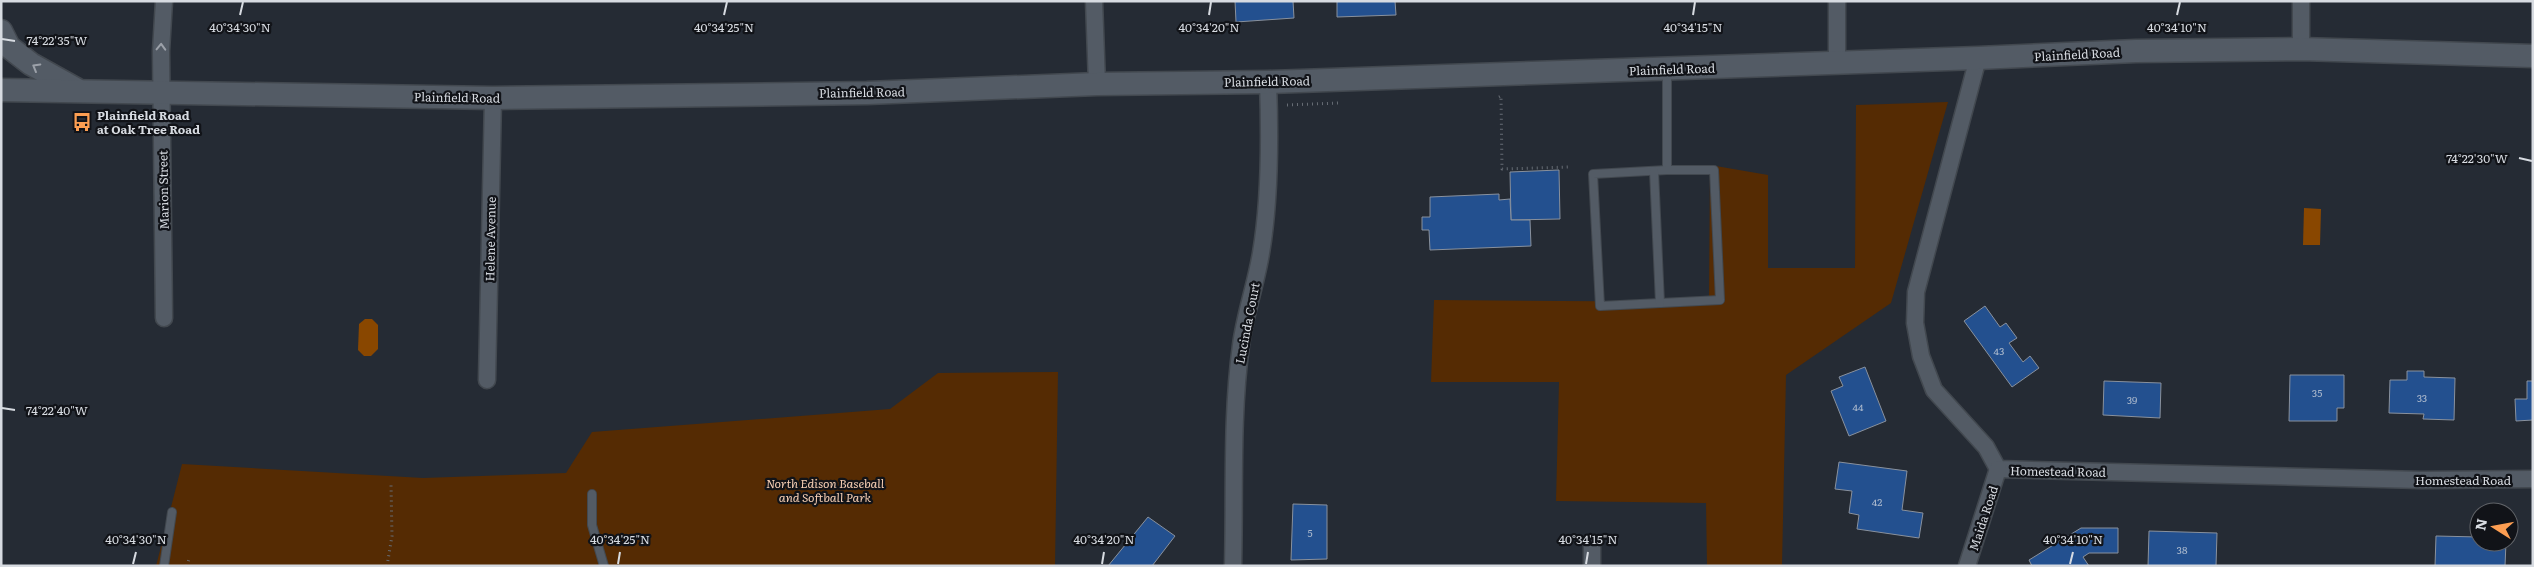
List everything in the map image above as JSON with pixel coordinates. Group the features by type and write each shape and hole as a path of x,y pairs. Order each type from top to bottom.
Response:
{"street":[{"name":"Marion Street","path":"164,1 161,51 164,318"},
{"path":"1094,1 1097,84"},
{"path":"1836,1 1837,63"},
{"path":"2301,1 2301,49"},
{"path":"1,31 9,47 31,64 79,90"},
{"name":"Plainfield Road","path":"1,90 494,98 867,93 1097,84 1268,82 1667,69 2136,51 2301,49 2533,56"},
{"name":"Homestead Road","path":"1978,58 1916,292 1914,323 1921,356 1934,390 1986,447 1998,469 2431,480 2533,479"},
{"name":"Lucinda Court","path":"1233,566 1237,386 1248,302 1261,254 1265,225 1269,106 1268,82"},
{"name":"Helene Avenue","path":"487,380 494,98"},
{"name":"Maida Road","path":"1967,566 1998,469"},
{"path":"1592,544 1592,566"}],"lane":[{"path":"1667,69 1667,170"},
{"path":"1714,170 1720,300 1600,306 1593,174 1654,171 1714,170"},
{"path":"1654,171 1660,303"},
{"path":"592,494 592,526 604,566"},
{"path":"164,566 172,512"}],"path":[{"path":"1491,97 1501,96 1502,169 1570,167"},
{"path":"1269,106 1346,103"},
{"path":"387,566 392,536 391,484"},
{"path":"187,566 189,559"}],"green space":[{"path":"1948,102 1891,303 1786,375 1782,566 1707,566 1706,503 1556,501 1559,382 1431,382 1434,300 1709,302 1710,165 1768,175 1768,268 1855,268 1856,105"},
{"name":"North Edison Baseball and Softball Park","path":"1058,372 1055,566 156,566 182,464 423,478 566,473 592,432 890,409 938,373"}],"shaded area":[{"path":"2304,208 2321,209 2320,245 2303,245"},
{"path":"365,319 372,319 378,325 378,349 371,356 364,356 358,350 359,324"}],"building":[{"path":"1235,1 1293,1 1294,18 1236,22"},
{"path":"1337,1 1395,1 1396,15 1337,17"},
{"path":"1559,170 1560,219 1511,220 1510,172"},
{"path":"1499,194 1499,200 1510,199 1511,220 1530,220 1531,246 1430,250 1429,230 1422,230 1422,217 1430,217 1430,197"},
{"path":"1985,306 2000,327 2006,323 2017,338 2009,343 2023,362 2030,356 2039,368 2012,387 1964,321"},
{"path":"1865,367 1886,421 1849,436 1831,391 1843,386 1839,377"},
{"path":"2407,371 2424,371 2424,377 2455,378 2454,420 2423,419 2424,414 2389,413 2390,380 2407,380"},
{"path":"2290,375 2344,375 2344,408 2337,408 2337,421 2289,421"},
{"path":"2104,381 2161,383 2160,418 2103,415"},
{"path":"2527,381 2533,381 2533,420 2516,421 2515,399 2527,399"},
{"path":"1839,462 1907,471 1902,510 1923,513 1919,538 1857,529 1859,515 1849,513 1852,491 1835,489"},
{"path":"1293,504 1327,505 1327,559 1291,560"},
{"path":"1148,517 1175,536 1152,566 1108,566"},
{"path":"2081,528 2118,528 2118,553 2089,553 2083,557 2089,566 2032,566 2029,560"},
{"path":"2149,531 2217,533 2216,566 2148,566"},
{"path":"2436,536 2469,537 2469,552 2506,552 2505,566 2435,566"}],"place":[{"name":"Plainfield Road at Oak Tree Road","path":"82,122"}]}
